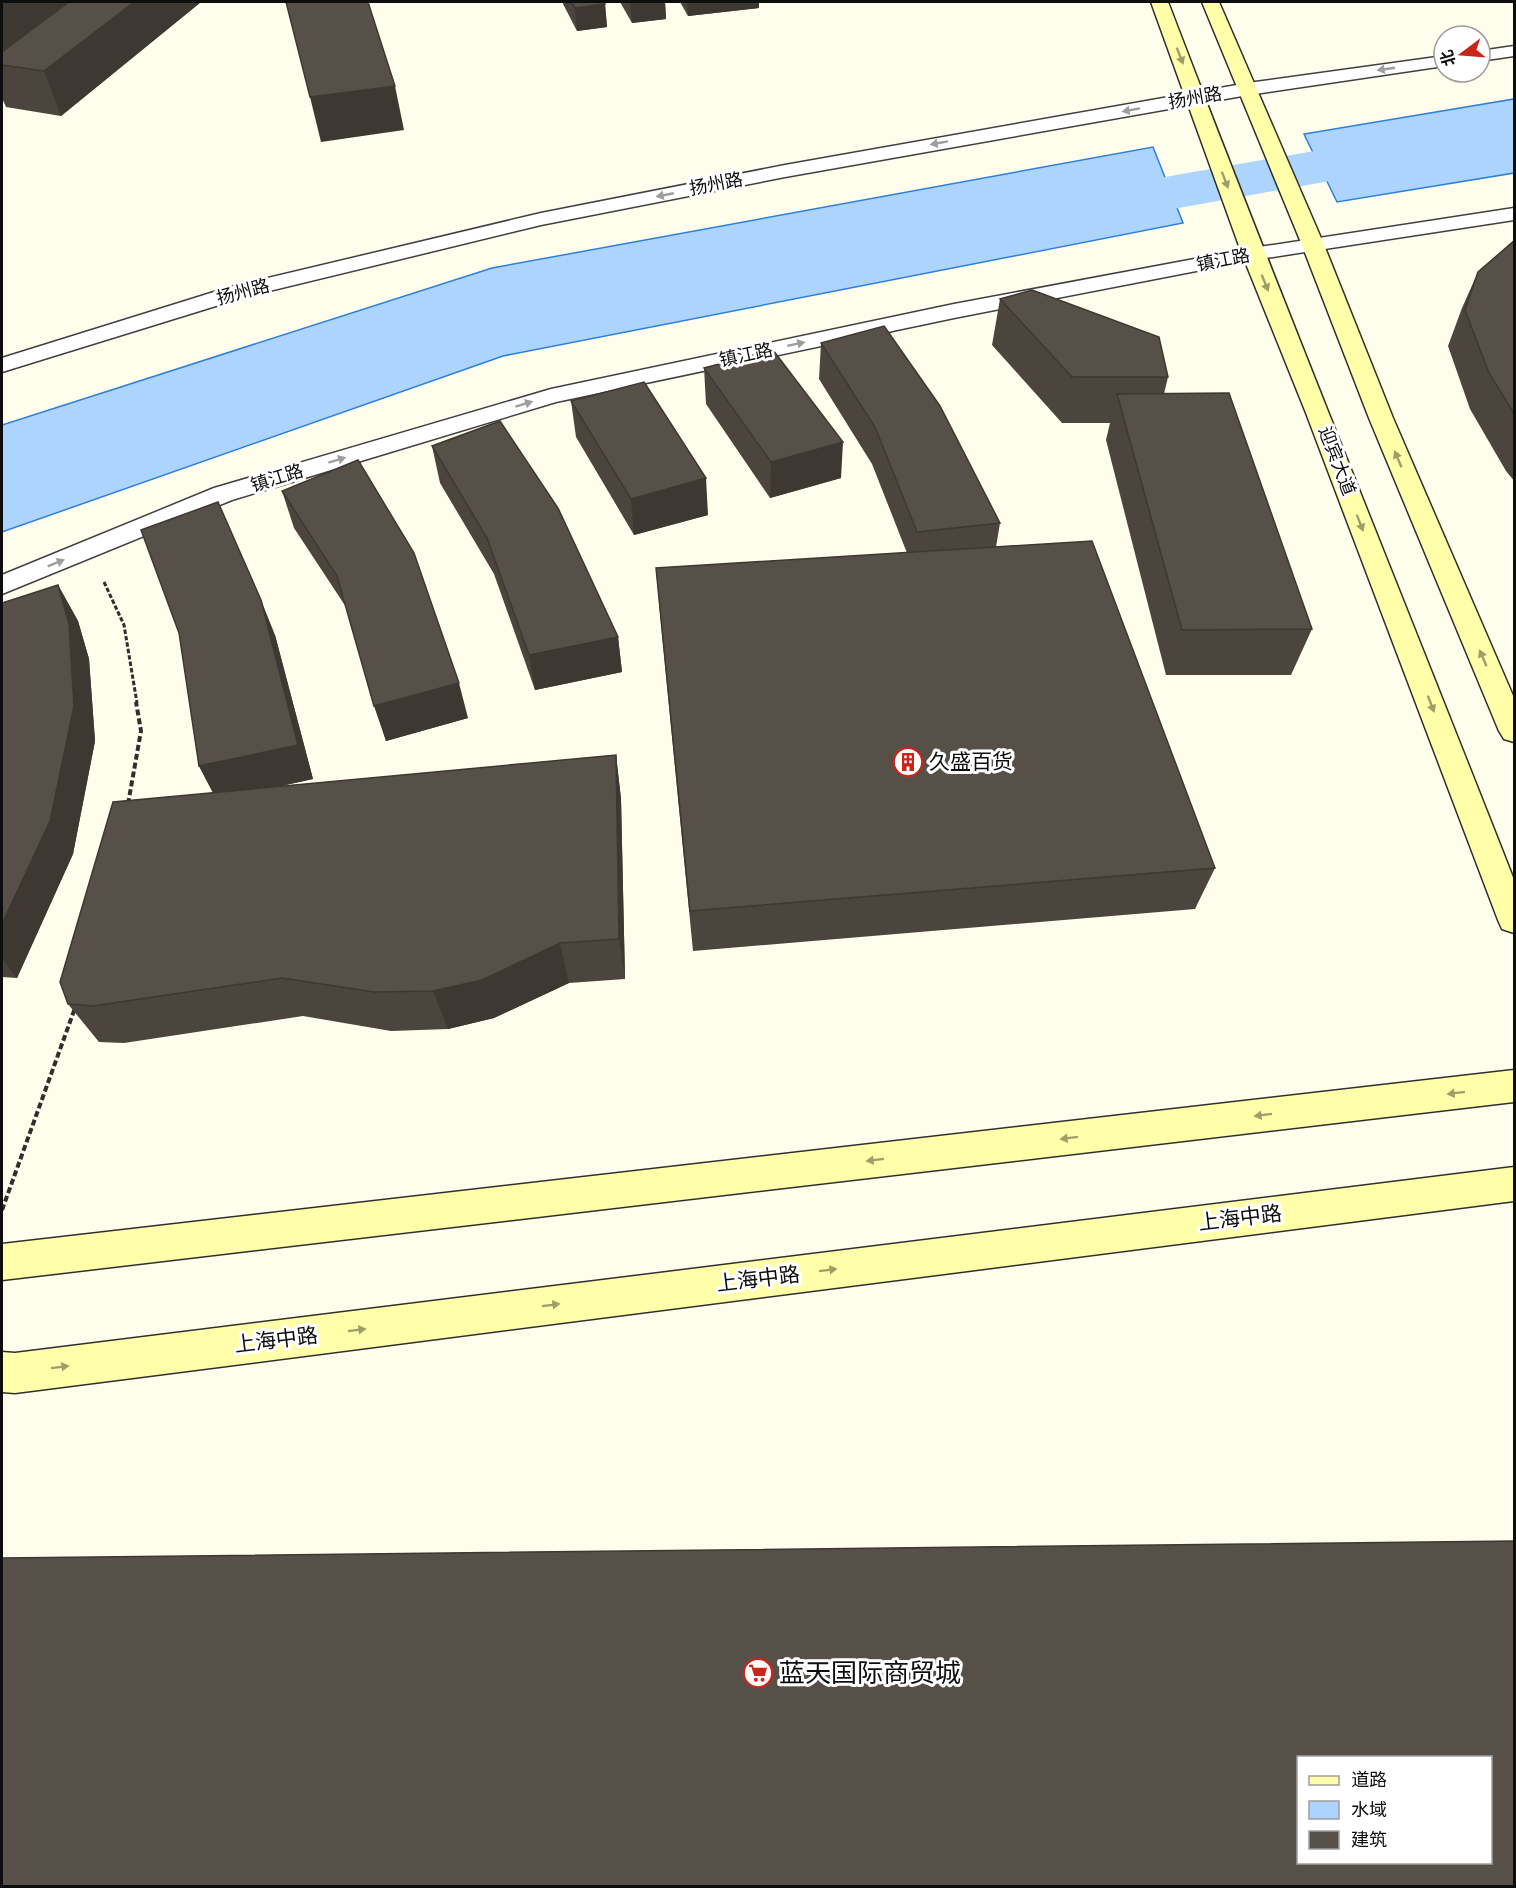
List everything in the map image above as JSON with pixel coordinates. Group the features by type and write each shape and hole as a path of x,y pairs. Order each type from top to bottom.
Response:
{"main road":[{"name":"迎宾大道","path":"1159,2 1253,254 1318,413 1515,920"},
{"path":"1210,2 1313,245 1381,418 1515,731"},
{"path":"2,1262 1515,1086"},
{"name":"上海中路","path":"2,1372 15,1373 1515,1184"}],"street":[{"path":"1492,54 1515,51"},
{"name":"扬州路","path":"2,365 237,292 541,219 785,171 1195,98 1432,63"},
{"name":"镇江路","path":"2,585 223,494 551,396 954,311 1253,254 1515,214"}],"path":[{"path":"89,549 124,625 141,731 128,809"},
{"path":"2,1210 78,999"}],"water":[{"path":"1514,99 1514,173 1337,202 1304,134"},
{"path":"1153,147 1183,223 503,356 2,532 2,425 492,268"}],"building":[{"path":"69,2 134,2 44,71 2,65 2,52"},
{"path":"286,2 368,2 395,86 310,97"},
{"path":"571,2 604,2 605,4 575,8"},
{"path":"1515,240 1515,415 1489,373 1465,310 1478,272"},
{"path":"1032,290 1159,337 1168,377 1072,377 1000,299"},
{"path":"884,326 940,406 1000,523 917,532 875,427 821,343"},
{"path":"773,350 843,442 771,462 704,368"},
{"path":"644,382 706,478 631,499 571,401"},
{"path":"1229,393 1312,629 1182,630 1117,394"},
{"path":"500,421 558,508 618,637 529,655 487,538 432,446"},
{"path":"358,460 414,553 459,683 374,706 337,576 282,491"},
{"path":"218,502 261,600 298,745 199,766 179,633 141,530"},
{"name":"久盛百货","path":"1092,541 1215,868 690,911 656,568"},
{"path":"58,585 69,624 74,706 50,821 2,924 2,603"},
{"path":"616,755 619,939 560,943 482,980 433,991 374,992 282,978 93,1006 68,1004 60,982 113,802"},
{"name":"蓝天国际商贸城","path":"1515,1541 1515,1887 2,1887 2,1558"}],"waterway":[{"path":"1045,215 1514,132"}],"place":[{"name":"久盛百货","path":"908,762"},
{"name":"蓝天国际商贸城","path":"758,1673"}]}
